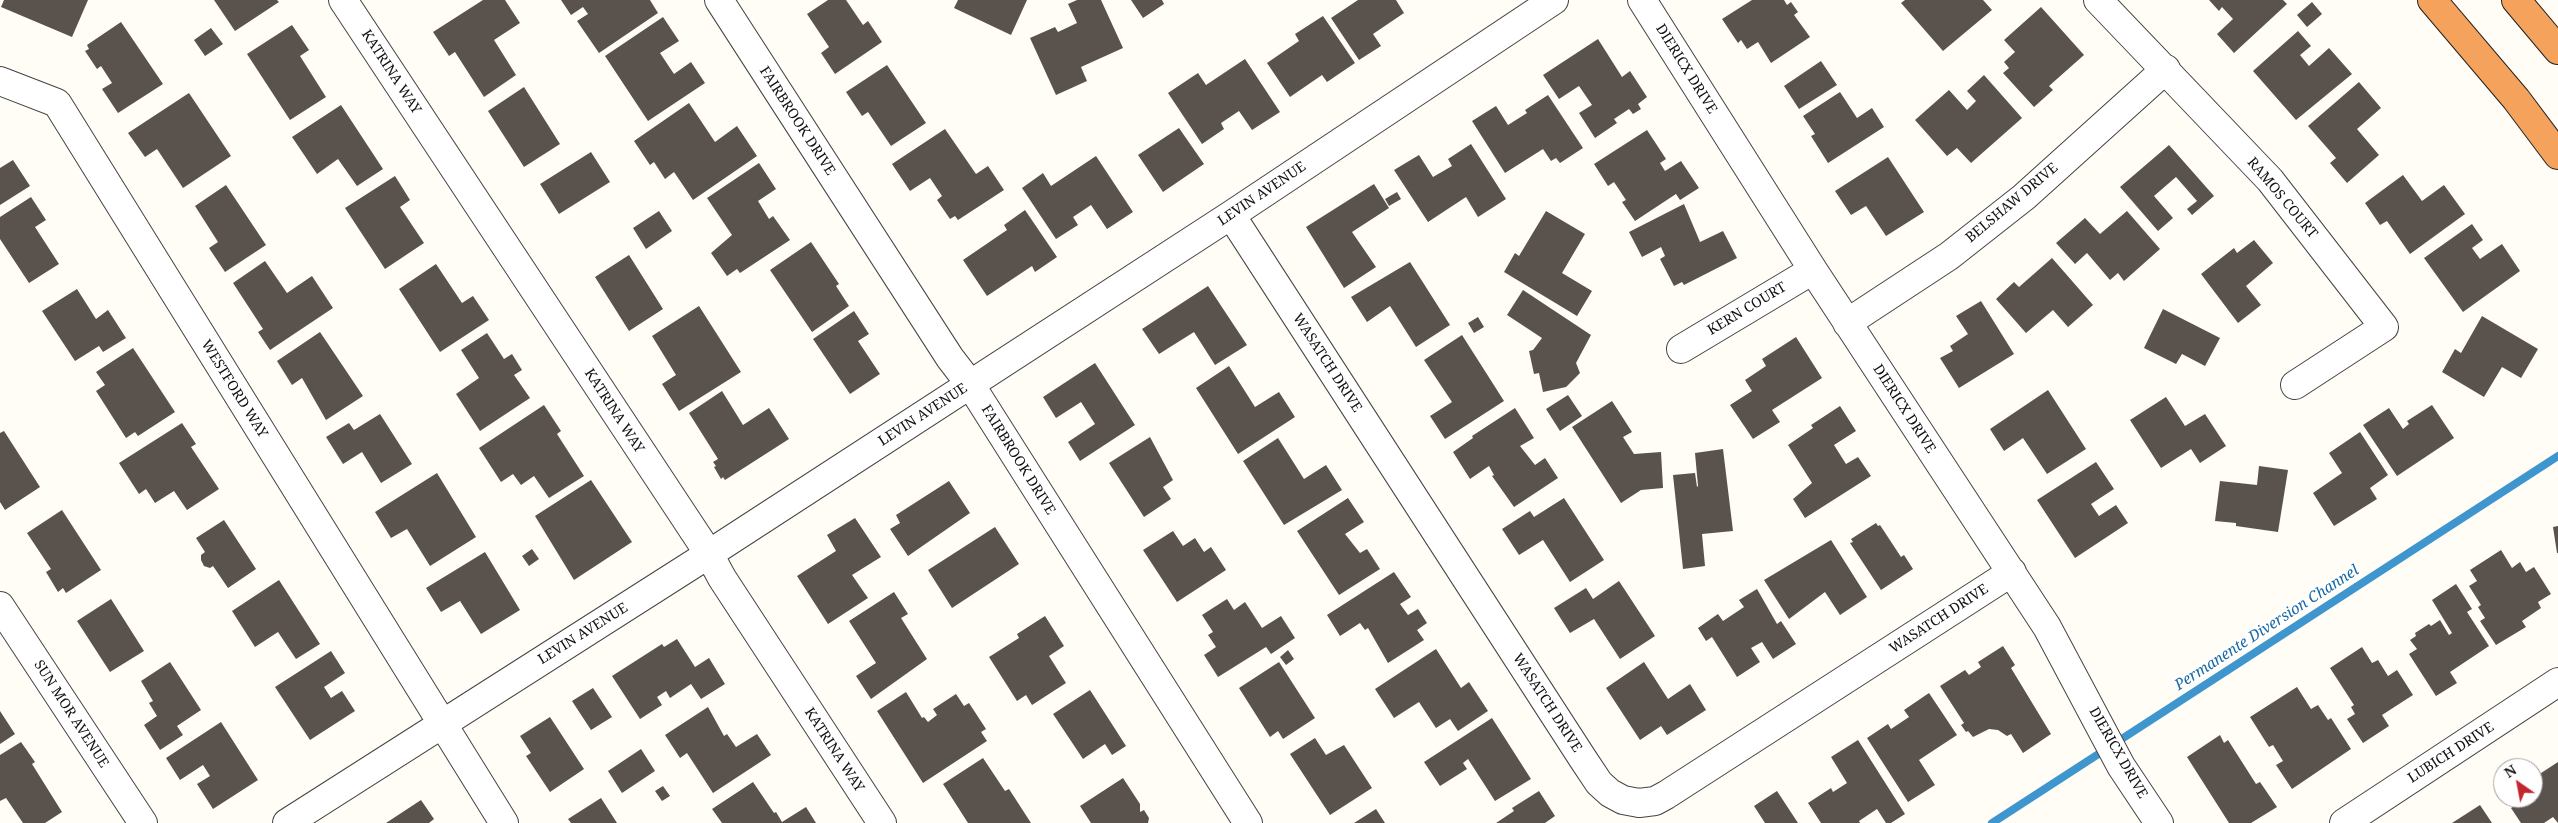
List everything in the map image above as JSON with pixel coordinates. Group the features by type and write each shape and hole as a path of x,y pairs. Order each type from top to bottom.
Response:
{"highway":[{"path":"2432,0 2516,99 2558,155"},
{"path":"2516,0 2558,50"}],"street":[{"name":"KATRINA WAY","path":"343,0 709,554 722,578 882,823"},
{"name":"FAIRBROOK DRIVE","path":"719,0 950,358 970,384 1248,823"},
{"name":"LEVIN AVENUE","path":"287,823 709,554 1231,215 1554,0"},
{"name":"DIERICX DRIVE","path":"1642,0 1813,270 2052,635 2121,766 2159,823"},
{"name":"RAMOS COURT","path":"2098,0 2270,180 2384,327 2295,385"},
{"name":"BELSHAW DRIVE","path":"1848,323 1949,256 2024,197 2166,69"},
{"name":"WESTFORD WAY","path":"2,81 57,103 504,823"},
{"name":"WASATCH DRIVE","path":"1231,215 1583,759 1599,782 1610,793 1623,800 1639,803 1654,801 1666,795 2012,572"},
{"name":"KERN COURT","path":"1681,349 1813,270"},
{"name":"SUN MOR AVENUE","path":"0,606 143,823"},
{"name":"LUBICH DRIVE","path":"2344,823 2558,682"}],"building":[{"path":"4,0 88,0 72,37 1,7"},
{"path":"214,0 277,0 279,2 235,31"},
{"path":"483,0 505,0 520,23 494,40 516,75 484,97 455,52 449,56 433,32"},
{"path":"561,0 650,0 658,13 599,53 577,21 588,14 583,7 571,15"},
{"path":"828,0 846,0 863,25 868,21 882,42 835,74 821,53 829,47 807,14"},
{"path":"958,0 1027,0 1011,35 954,8"},
{"path":"1077,0 1101,0 1123,48 1081,67 1087,81 1056,95 1030,38 1055,27 1058,32 1077,23 1068,4"},
{"path":"1131,0 1162,0 1164,4 1143,18"},
{"path":"1358,0 1396,0 1404,13 1373,34 1381,46 1359,60 1331,18"},
{"path":"1752,0 1784,0 1787,5 1791,2 1798,12 1794,15 1810,37 1771,63 1758,42 1747,49 1741,40 1738,43 1722,19"},
{"path":"1905,0 1983,0 1992,10 1943,51 1901,3"},
{"path":"2209,0 2283,0 2287,4 2234,53 2217,34 2233,19 2222,7 2219,11"},
{"path":"2312,2 2322,14 2307,27 2297,15"},
{"path":"2041,7 2084,55 2049,86 2053,90 2034,107 2003,73 2009,68 2004,62 2015,52 2004,40"},
{"path":"1323,16 1355,63 1327,82 1322,75 1290,97 1267,63 1299,41 1295,34"},
{"path":"663,17 679,41 660,53 674,74 691,62 705,83 648,121 605,56"},
{"path":"121,22 163,84 118,113 102,89 112,83 101,66 97,69 85,51 89,49 87,45"},
{"path":"292,25 309,50 300,56 326,97 290,120 247,54"},
{"path":"211,28 223,44 205,56 194,40"},
{"path":"2298,31 2311,46 2300,55 2309,66 2329,48 2352,74 2296,120 2253,71"},
{"path":"1598,39 1622,77 1630,71 1647,97 1638,104 1641,109 1633,114 1629,109 1614,119 1617,123 1595,138 1579,113 1592,105 1579,86 1559,99 1543,75"},
{"path":"1245,59 1280,112 1252,130 1239,111 1221,123 1224,129 1202,144 1168,93 1198,73 1206,85"},
{"path":"1821,61 1837,85 1799,109 1784,86"},
{"path":"887,65 926,123 891,146 868,112 862,116 846,92"},
{"path":"1984,75 2022,118 1971,163 1957,148 1947,156 1915,120 1949,90 1967,110 1976,101 1967,91"},
{"path":"2359,82 2381,108 2357,129 2379,155 2347,183 2330,163 2336,158 2308,126"},
{"path":"524,87 560,144 524,167 488,111"},
{"path":"1840,92 1857,118 1872,108 1884,127 1828,163 1811,136 1815,134 1803,116"},
{"path":"189,93 231,156 183,188 157,149 145,157 128,133"},
{"path":"1548,95 1583,148 1560,163 1556,158 1551,161 1543,149 1505,173 1472,121 1496,106 1508,125 1527,113 1525,110"},
{"path":"689,103 715,142 737,126 757,156 693,200 674,172 665,179 654,162 650,165 634,141"},
{"path":"341,105 383,169 357,186 338,159 317,174 292,137"},
{"path":"1179,128 1204,164 1163,192 1138,155"},
{"path":"945,129 976,174 988,166 1004,190 958,220 955,216 950,219 937,200 942,196 930,178 910,191 892,164"},
{"path":"1647,130 1666,159 1660,163 1665,171 1681,161 1699,188 1680,200 1676,194 1635,221 1622,202 1626,200 1614,182 1608,186 1594,164"},
{"path":"1471,144 1506,199 1478,217 1466,197 1428,222 1394,170 1419,155 1433,177 1452,166 1448,159"},
{"path":"2169,145 2214,196 2192,215 2187,209 2197,201 2176,177 2154,196 2173,218 2158,231 2120,187"},
{"path":"591,152 610,182 559,214 540,184"},
{"path":"1096,156 1133,212 1107,229 1091,205 1073,217 1078,225 1056,239 1022,188 1043,173 1051,186"},
{"path":"1888,157 1924,212 1886,236 1866,206 1851,215 1835,191"},
{"path":"13,160 30,186 0,205 0,168"},
{"path":"759,163 776,189 758,201 769,219 773,216 790,240 740,273 737,269 727,276 711,253 732,235 707,198"},
{"path":"2403,175 2422,201 2444,185 2465,214 2410,254 2387,221 2380,225 2365,203"},
{"path":"395,176 410,200 400,207 424,243 385,269 345,208"},
{"path":"1374,184 1389,208 1352,232 1376,267 1344,288 1306,227"},
{"path":"226,185 266,245 225,272 209,248 218,242 195,206"},
{"path":"1397,192 1401,199 1389,206 1385,199"},
{"path":"31,197 46,220 35,227 59,264 29,283 0,239 0,217"},
{"path":"1684,204 1700,242 1723,231 1737,258 1684,285 1682,282 1674,286 1660,259 1665,256 1661,247 1642,257 1629,232"},
{"path":"1025,210 1057,257 1035,272 1032,266 987,296 963,260 1007,230 1004,225"},
{"path":"659,211 672,231 646,249 633,228"},
{"path":"1546,211 1585,234 1562,273 1592,291 1577,316 1504,272 1515,253 1519,256"},
{"path":"2127,211 2160,249 2124,281 2118,273 2110,280 2087,253 2075,264 2056,243 2085,218 2100,234"},
{"path":"2472,224 2483,240 2472,248 2480,259 2502,244 2520,271 2463,312 2424,258"},
{"path":"2254,240 2273,263 2246,286 2261,305 2238,323 2201,274 2234,248 2237,253"},
{"path":"811,242 839,284 836,286 849,306 812,332 770,270"},
{"path":"629,255 663,309 629,331 595,277"},
{"path":"2052,258 2093,305 2068,327 2053,310 2026,333 1996,299 2014,282 2019,287"},
{"path":"265,261 287,293 312,276 333,308 270,350 258,332 263,329 233,283"},
{"path":"1410,262 1450,325 1416,347 1390,306 1367,322 1351,297"},
{"path":"436,264 462,303 473,296 489,320 440,352 399,289"},
{"path":"1208,286 1247,345 1215,365 1194,332 1159,354 1142,329"},
{"path":"77,289 96,319 108,310 126,338 103,352 99,346 75,361 42,311"},
{"path":"1523,290 1591,335 1576,363 1580,373 1566,387 1543,392 1539,373 1534,374 1529,351 1533,350 1542,338 1507,315"},
{"path":"1981,301 2014,354 1959,388 1940,358 1953,351 1950,346 1968,334 1956,316"},
{"path":"699,306 741,372 679,411 662,384 676,375 652,336"},
{"path":"2163,309 2220,338 2205,366 2182,354 2176,364 2144,348"},
{"path":"854,311 869,334 858,341 880,374 850,394 813,339"},
{"path":"2482,316 2538,349 2521,378 2502,367 2484,397 2442,372 2455,349 2461,353"},
{"path":"1478,317 1484,327 1474,333 1468,323"},
{"path":"320,332 363,396 326,420 302,378 292,385 277,361"},
{"path":"487,333 504,359 512,354 522,370 514,375 530,398 480,431 456,394 479,378 461,350"},
{"path":"1462,335 1504,401 1445,439 1430,416 1452,402 1424,360"},
{"path":"1796,337 1822,378 1772,410 1780,422 1753,439 1730,405 1752,391 1745,380 1766,366 1762,359"},
{"path":"133,348 175,412 138,436 135,432 126,438 96,391 105,385 96,372"},
{"path":"1095,363 1135,425 1080,461 1068,442 1095,424 1081,402 1056,418 1043,397"},
{"path":"1229,366 1255,407 1279,392 1295,417 1238,454 1196,388"},
{"path":"2048,390 2086,449 2047,474 2023,438 2004,451 1990,429"},
{"path":"722,391 743,425 769,408 789,439 725,480 723,477 721,479 714,467 716,466 713,462 718,459 689,413"},
{"path":"1568,395 1582,416 1560,431 1546,409"},
{"path":"2166,397 2185,426 2205,414 2226,446 2200,463 2191,449 2161,468 2130,420"},
{"path":"1612,401 1632,432 1623,437 1634,454 1661,452 1663,488 1641,490 1621,503 1572,427"},
{"path":"544,405 561,431 557,434 584,476 549,498 534,476 521,485 513,474 501,482 479,448"},
{"path":"2432,405 2454,438 2397,476 2363,425 2389,408 2403,429 2409,424 2407,421"},
{"path":"1840,406 1856,431 1834,445 1846,464 1858,457 1871,476 1805,518 1793,499 1812,483 1788,445 1813,428 1811,425"},
{"path":"1515,408 1534,438 1520,446 1535,465 1545,458 1558,478 1514,507 1492,476 1494,475 1489,466 1470,479 1453,452 1473,438 1472,436"},
{"path":"380,414 412,464 381,483 362,452 343,464 326,437 349,423 354,430"},
{"path":"182,423 196,444 191,447 219,489 187,510 174,491 155,503 146,489 139,494 119,463"},
{"path":"4,431 40,487 5,510 0,502 0,433"},
{"path":"2360,432 2388,475 2370,488 2377,499 2334,526 2313,493 2342,473 2329,453"},
{"path":"1150,437 1173,480 1163,487 1171,499 1144,517 1109,463"},
{"path":"1278,438 1304,479 1326,465 1342,490 1284,525 1243,461"},
{"path":"1723,449 1733,531 1702,534 1705,566 1683,569 1673,475 1695,473 1697,487 1695,453"},
{"path":"2096,462 2114,489 2091,504 2099,516 2116,505 2128,523 2075,558 2037,500"},
{"path":"2259,466 2288,470 2278,532 2236,526 2236,523 2215,521 2220,481 2257,485"},
{"path":"437,473 476,537 430,566 407,529 391,538 375,512"},
{"path":"591,480 632,542 574,580 535,516"},
{"path":"949,481 970,513 908,556 890,529 900,523 896,515"},
{"path":"1348,498 1364,522 1345,534 1360,553 1367,549 1380,569 1339,595 1297,531"},
{"path":"1564,498 1604,560 1570,582 1543,540 1519,555 1502,529 1530,511 1534,517"},
{"path":"62,510 101,570 66,593 63,588 58,592 46,572 51,569 27,533"},
{"path":"855,518 881,557 852,575 868,598 828,624 797,576 836,551 827,535"},
{"path":"224,520 256,569 228,588 213,566 210,568 204,566 201,555 205,552 196,538"},
{"path":"1876,523 1878,526 1880,525 1901,557 1904,555 1913,569 1881,590 1850,543 1853,542 1851,539"},
{"path":"2558,526 2558,553 2557,553 2553,527"},
{"path":"995,527 1019,564 952,608 928,570"},
{"path":"1173,531 1183,546 1195,538 1204,552 1211,547 1226,570 1177,602 1143,550"},
{"path":"1831,540 1867,597 1840,615 1825,592 1789,619 1764,580"},
{"path":"532,549 539,559 529,566 522,556"},
{"path":"2501,550 2512,568 2520,562 2526,572 2534,567 2551,594 2538,602 2541,608 2522,621 2526,627 2496,645 2480,621 2485,618 2478,607 2481,605 2469,586 2477,581 2470,570"},
{"path":"485,552 520,610 481,634 460,601 441,612 426,588"},
{"path":"1394,572 1411,597 1400,604 1408,615 1418,609 1427,623 1417,630 1424,640 1388,663 1368,628 1365,630 1360,623 1340,636 1327,615"},
{"path":"279,580 320,644 296,659 278,632 255,647 232,611"},
{"path":"1619,581 1655,636 1620,659 1594,619 1570,633 1554,608 1586,588 1593,599"},
{"path":"2456,584 2472,609 2467,612 2489,646 2450,672 2457,683 2436,696 2409,654 2417,649 2410,640 2416,636 2415,633 2429,624 2431,626 2440,620 2449,635 2452,633 2432,600"},
{"path":"1757,589 1777,624 1781,621 1796,644 1773,659 1762,642 1751,648 1760,662 1737,677 1712,637 1706,641 1698,628 1718,614 1723,621 1744,607 1739,600"},
{"path":"894,592 908,614 901,618 927,659 871,699 856,676 876,663 849,621"},
{"path":"111,599 144,651 110,672 77,621"},
{"path":"1227,599 1234,610 1245,602 1262,628 1281,616 1295,638 1271,654 1266,647 1218,677 1204,655 1216,647 1208,635 1213,632 1202,615"},
{"path":"1045,616 1064,646 1049,656 1066,683 1032,705 1026,695 1017,701 989,657 1019,638 1017,634"},
{"path":"677,639 695,667 709,658 725,684 701,699 691,684 670,698 666,691 657,697 662,705 640,719 612,676 662,644 664,647"},
{"path":"2003,646 2015,665 2011,668 2051,734 2023,753 2011,734 2007,736 1998,730 1989,729 1973,737 1968,731 1966,732 1961,725 1964,723 1940,686 1965,670 1969,675 1981,667 1978,662"},
{"path":"2362,647 2372,663 2378,660 2388,676 2397,670 2413,695 2382,715 2389,726 2363,743 2347,719 2355,714 2351,707 2354,705 2330,668"},
{"path":"1436,649 1461,688 1469,682 1488,711 1458,731 1450,719 1436,728 1419,702 1394,718 1375,689"},
{"path":"1288,650 1294,659 1286,665 1280,657"},
{"path":"331,651 345,673 324,687 331,698 342,691 355,711 310,740 275,687"},
{"path":"170,662 201,710 177,726 183,735 160,750 144,725 157,716 149,703 153,701 141,681"},
{"path":"1279,662 1315,718 1283,739 1278,731 1270,737 1239,688"},
{"path":"1644,662 1668,699 1690,684 1706,710 1667,735 1661,726 1640,740 1606,688"},
{"path":"2297,687 2311,709 2318,705 2328,720 2331,718 2351,749 2292,789 2276,765 2283,761 2273,745 2269,747 2250,717"},
{"path":"593,688 612,717 591,730 572,701"},
{"path":"1090,690 1126,746 1112,755 1105,744 1083,759 1053,714"},
{"path":"906,692 922,718 924,717 928,722 937,715 933,709 956,694 964,706 969,703 986,729 981,732 987,741 923,783 877,711"},
{"path":"1929,693 1957,735 1919,760 1935,785 1908,802 1867,738 1888,724 1891,729 1909,717 1904,710"},
{"path":"708,707 724,736 727,734 736,747 757,734 771,755 713,793 687,753 680,758 665,735"},
{"path":"0,711 15,734 0,744"},
{"path":"550,717 584,769 550,792 526,756 531,753 520,736"},
{"path":"1492,718 1531,779 1495,801 1468,759 1463,763 1467,769 1440,786 1424,762"},
{"path":"221,722 258,780 213,809 197,784 210,776 203,765 180,780 166,758"},
{"path":"2220,735 2224,743 2228,740 2256,784 2260,782 2277,807 2251,823 2229,823 2187,757"},
{"path":"1315,738 1326,755 1344,745 1372,788 1330,815 1290,754"},
{"path":"1858,740 1905,814 1891,823 1886,823 1877,809 1859,821 1860,823 1821,823 1808,803 1831,788 1833,792 1847,783 1831,757"},
{"path":"21,742 35,762 32,764 62,812 45,823 23,823 6,798 0,801 0,755"},
{"path":"641,749 655,771 622,793 608,771"},
{"path":"983,758 1005,791 1009,789 1031,823 968,823 943,784"},
{"path":"2558,762 2558,823 2553,817 2544,823 2521,823 2511,808 2543,808 2543,772"},
{"path":"1123,778 1140,804 1140,812 1144,810 1149,818 1148,823 1091,823 1080,806"},
{"path":"753,782 782,822 806,807 816,823 722,823 712,809"},
{"path":"663,786 670,796 662,801 655,791"},
{"path":"1539,791 1555,816 1545,823 1496,823 1514,811 1512,808"},
{"path":"1777,791 1798,823 1765,823 1754,806"},
{"path":"601,798 617,823 571,823 568,819"},
{"path":"421,800 434,819 429,823 386,823"},
{"path":"2480,805 2492,823 2452,823"},
{"path":"1376,809 1385,823 1354,823"}],"waterway":[{"name":"Permanente Diversion Channel","path":"1992,823 2558,456"}]}
